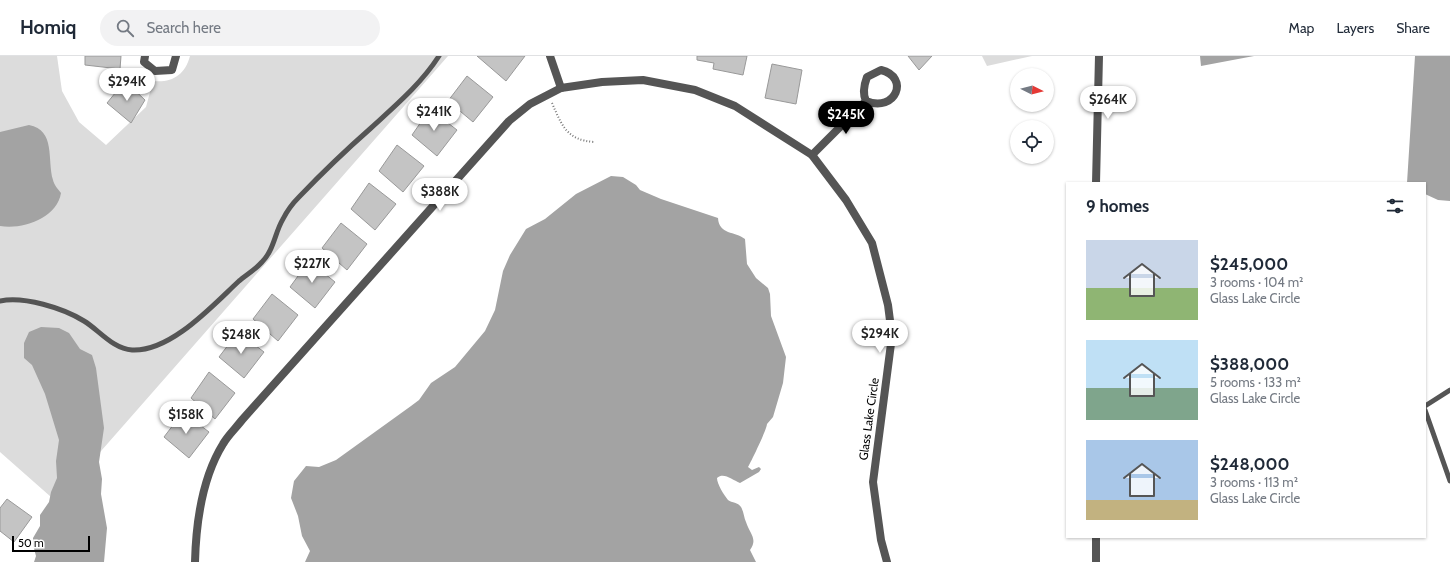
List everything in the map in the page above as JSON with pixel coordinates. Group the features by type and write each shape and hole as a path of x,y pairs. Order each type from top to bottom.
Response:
{"street":[{"path":"145,56 144,62 155,71 172,70 176,56"},
{"path":"550,56 561,88"},
{"path":"1096,182 1099,56"},
{"path":"881,70 893,76 897,82 897,90 894,97 888,102 873,104 866,101 864,90 867,77 881,70"},
{"name":"Glass Lake Circle","path":"195,562 196,533 208,477 223,444 262,397 509,121 530,104 561,88 602,82 643,80 695,90 735,106 812,156 846,200 872,243 888,305 892,336 873,482 881,540 887,562"},
{"path":"812,156 866,101"},
{"path":"1096,538 1096,562"}],"lane":[{"path":"0,301 32,302 68,312 84,321 114,344 132,350 145,348 174,336 190,326 263,262 272,247 283,219 298,198 351,146 413,90 439,56"},
{"path":"1426,405 1450,390"},
{"path":"1426,413 1450,481"}],"path":[{"path":"548,95 568,132 574,138 581,141 594,142"}],"shaded area":[{"path":"0,56 57,56 62,91 79,122 106,145 146,107 153,81 166,81 177,76 185,68 190,56 448,56 87,467 51,497 0,452"},
{"path":"982,56 1032,56 987,66"},
{"path":"1200,56 1254,56 1201,66"},
{"path":"1415,56 1450,56 1450,201 1438,200 1426,194 1426,182 1407,182"},
{"path":"29,125 38,128 47,139 53,180 61,193 58,202 53,209 38,220 19,226 0,226 0,132"},
{"path":"611,176 623,177 636,185 640,190 661,199 718,218 721,227 724,230 745,239 747,264 756,278 768,288 770,294 771,316 786,357 783,383 773,417 767,424 748,467 752,470 759,467 761,469 759,472 740,483 725,476 720,476 717,478 719,486 728,500 740,505 742,509 753,539 750,550 756,562 305,562 310,551 302,536 298,516 291,498 294,481 306,466 319,467 336,460 419,400 431,383 455,367 485,331 495,310 503,271 510,255 526,229 545,219 576,194"},
{"path":"41,327 59,328 69,333 80,349 92,355 96,368 104,428 99,462 102,479 101,494 107,528 104,562 34,562 36,556 33,538 40,526 40,515 49,502 51,492 57,478 56,461 59,440 45,394 32,365 24,358 24,343 29,332"}],"building":[{"path":"85,56 121,56 120,69 85,65"},
{"path":"477,56 525,56 506,81"},
{"path":"697,56 747,56 743,75 713,69 714,63 697,60"},
{"path":"908,56 932,56 919,70"},
{"path":"772,64 802,70 796,104 765,98"},
{"path":"467,76 493,97 473,122 448,101"},
{"path":"125,81 145,100 131,123 107,103"},
{"path":"430,109 457,130 437,156 412,135"},
{"path":"397,145 424,166 403,192 379,171"},
{"path":"369,183 396,204 375,230 351,209"},
{"path":"341,223 367,244 347,270 322,248"},
{"path":"309,261 335,282 315,308 290,287"},
{"path":"272,294 298,315 278,341 253,319"},
{"path":"238,332 264,352 244,378 219,357"},
{"path":"209,372 235,393 215,419 191,398"},
{"path":"183,412 209,432 189,458 164,437"},
{"path":"7,499 32,517 14,542 0,531 0,508"}]}
